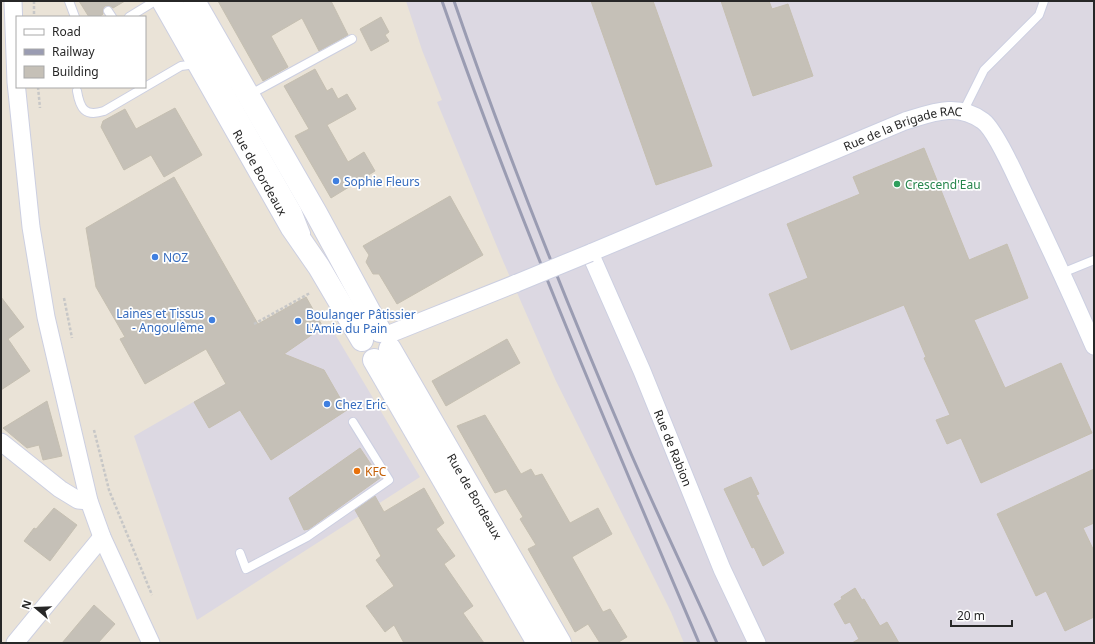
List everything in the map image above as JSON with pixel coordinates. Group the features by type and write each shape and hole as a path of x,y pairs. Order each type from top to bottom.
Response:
{"main road":[{"name":"Rue de Bordeaux","path":"163,1 292,228 322,272 379,343 473,492 560,643"},
{"name":"Rue de Bordeaux","path":"194,1 336,249 379,343 538,643"}],"street":[{"path":"13,1 16,82"},
{"path":"17,88 31,227 46,317 89,501 102,537 151,643"},
{"name":"Rue de la Brigade RAC","path":"379,343 517,283 905,121 946,110 963,112 984,121 1004,152 1062,273 1094,346"},
{"name":"Rue de Rabion","path":"590,253 642,371 722,568 757,643"},
{"path":"1,442 60,488 78,500 89,501"},
{"path":"15,643 102,537"}],"lane":[{"path":"69,1 73,15"},
{"path":"131,16 154,1"},
{"path":"178,1 297,210 322,272"},
{"path":"963,112 984,70 1039,15 1044,1"},
{"path":"248,95 352,39"},
{"path":"146,87 181,66 198,64"},
{"path":"77,91 82,108 86,112 94,114 104,112 144,88"},
{"path":"297,210 336,249"},
{"path":"1062,273 1094,260"},
{"path":"240,553 246,569 307,537 389,480 353,422"},
{"path":"473,492 477,518"}],"path":[{"path":"34,1 34,16"},
{"path":"38,88 40,111"},
{"path":"254,324 311,292 322,272"},
{"path":"62,292 74,346"},
{"path":"92,422 109,490 153,599"}],"shaded area":[{"path":"406,1 1094,1 1094,643 684,643 671,612 555,379 503,261 437,102 442,100 422,50"},
{"path":"329,324 420,477 197,620 134,436"}],"building":[{"path":"79,1 125,1 113,8 110,6 105,6 103,9 103,14 100,16 88,16"},
{"path":"218,1 331,1 348,35 319,51 302,18 271,36 288,67 263,81"},
{"path":"591,1 653,1 712,166 656,185"},
{"path":"721,1 769,1 772,9 788,4 813,76 753,96"},
{"path":"381,17 389,32 385,35 389,41 371,51 360,29"},
{"path":"315,69 327,91 332,88 338,99 347,94 356,109 327,125 348,162 364,152 375,171 331,198 295,136 309,129 284,86"},
{"path":"175,108 202,155 164,177 151,155 124,170 101,127 103,121 125,109 136,129"},
{"path":"924,148 969,260 1007,244 1028,298 974,320 1005,388 1061,363 1092,433 981,483 961,438 947,444 936,420 950,415 924,358 926,357 904,305 791,350 769,294 808,278 787,224 860,194 853,177"},
{"name":"NOZ","path":"174,177 258,324 306,297 323,327 284,354 324,370 347,410 271,460 240,410 209,428 194,402 226,384 206,349 145,384 120,339 125,337 96,287 86,228"},
{"path":"450,196 483,255 397,304 379,274 373,274 366,262 369,255 363,246"},
{"path":"1,297 24,327 8,339 30,371 1,390"},
{"path":"507,339 520,363 446,406 432,381"},
{"path":"47,401 62,456 43,460 39,445 27,448 3,428"},
{"path":"485,415 521,474 531,469 535,476 542,474 570,523 598,508 612,534 572,557 603,612 610,609 627,637 617,643 600,643 588,624 575,632 528,549 536,545 520,519 523,517 506,489 495,493 457,426"},
{"path":"360,448 380,478 309,529 304,530 289,498"},
{"path":"1094,469 1094,523 1083,528 1094,551 1094,617 1065,631 1046,591 1036,596 997,514"},
{"path":"751,477 759,494 756,495 784,553 763,566 754,547 752,548 724,489"},
{"path":"424,488 444,523 436,529 455,556 444,564 473,606 463,613 484,643 404,643 394,625 385,632 366,606 394,586 376,560 381,556 355,510 375,496 384,512"},
{"path":"54,508 77,525 50,561 24,541 34,528 36,529"},
{"path":"855,588 862,600 864,599 880,626 887,622 899,643 852,643 859,639 850,622 845,624 834,604 842,599 841,597"},
{"path":"94,605 115,624 98,643 62,643"}],"railway":[{"path":"442,1 471,82 565,324 699,643"},
{"path":"454,1 494,114 582,338 640,473 717,643"}],"place":[{"name":"Sophie Fleurs","path":"336,181"},
{"name":"Crescend'Eau","path":"897,184"},
{"name":"NOZ","path":"155,257"},
{"name":"Laines et Tissus - Angoulême","path":"212,320"},
{"name":"Boulanger Pâtissier L'Amie du Pain","path":"298,321"},
{"name":"Chez Eric","path":"327,404"},
{"name":"KFC","path":"357,471"}]}
